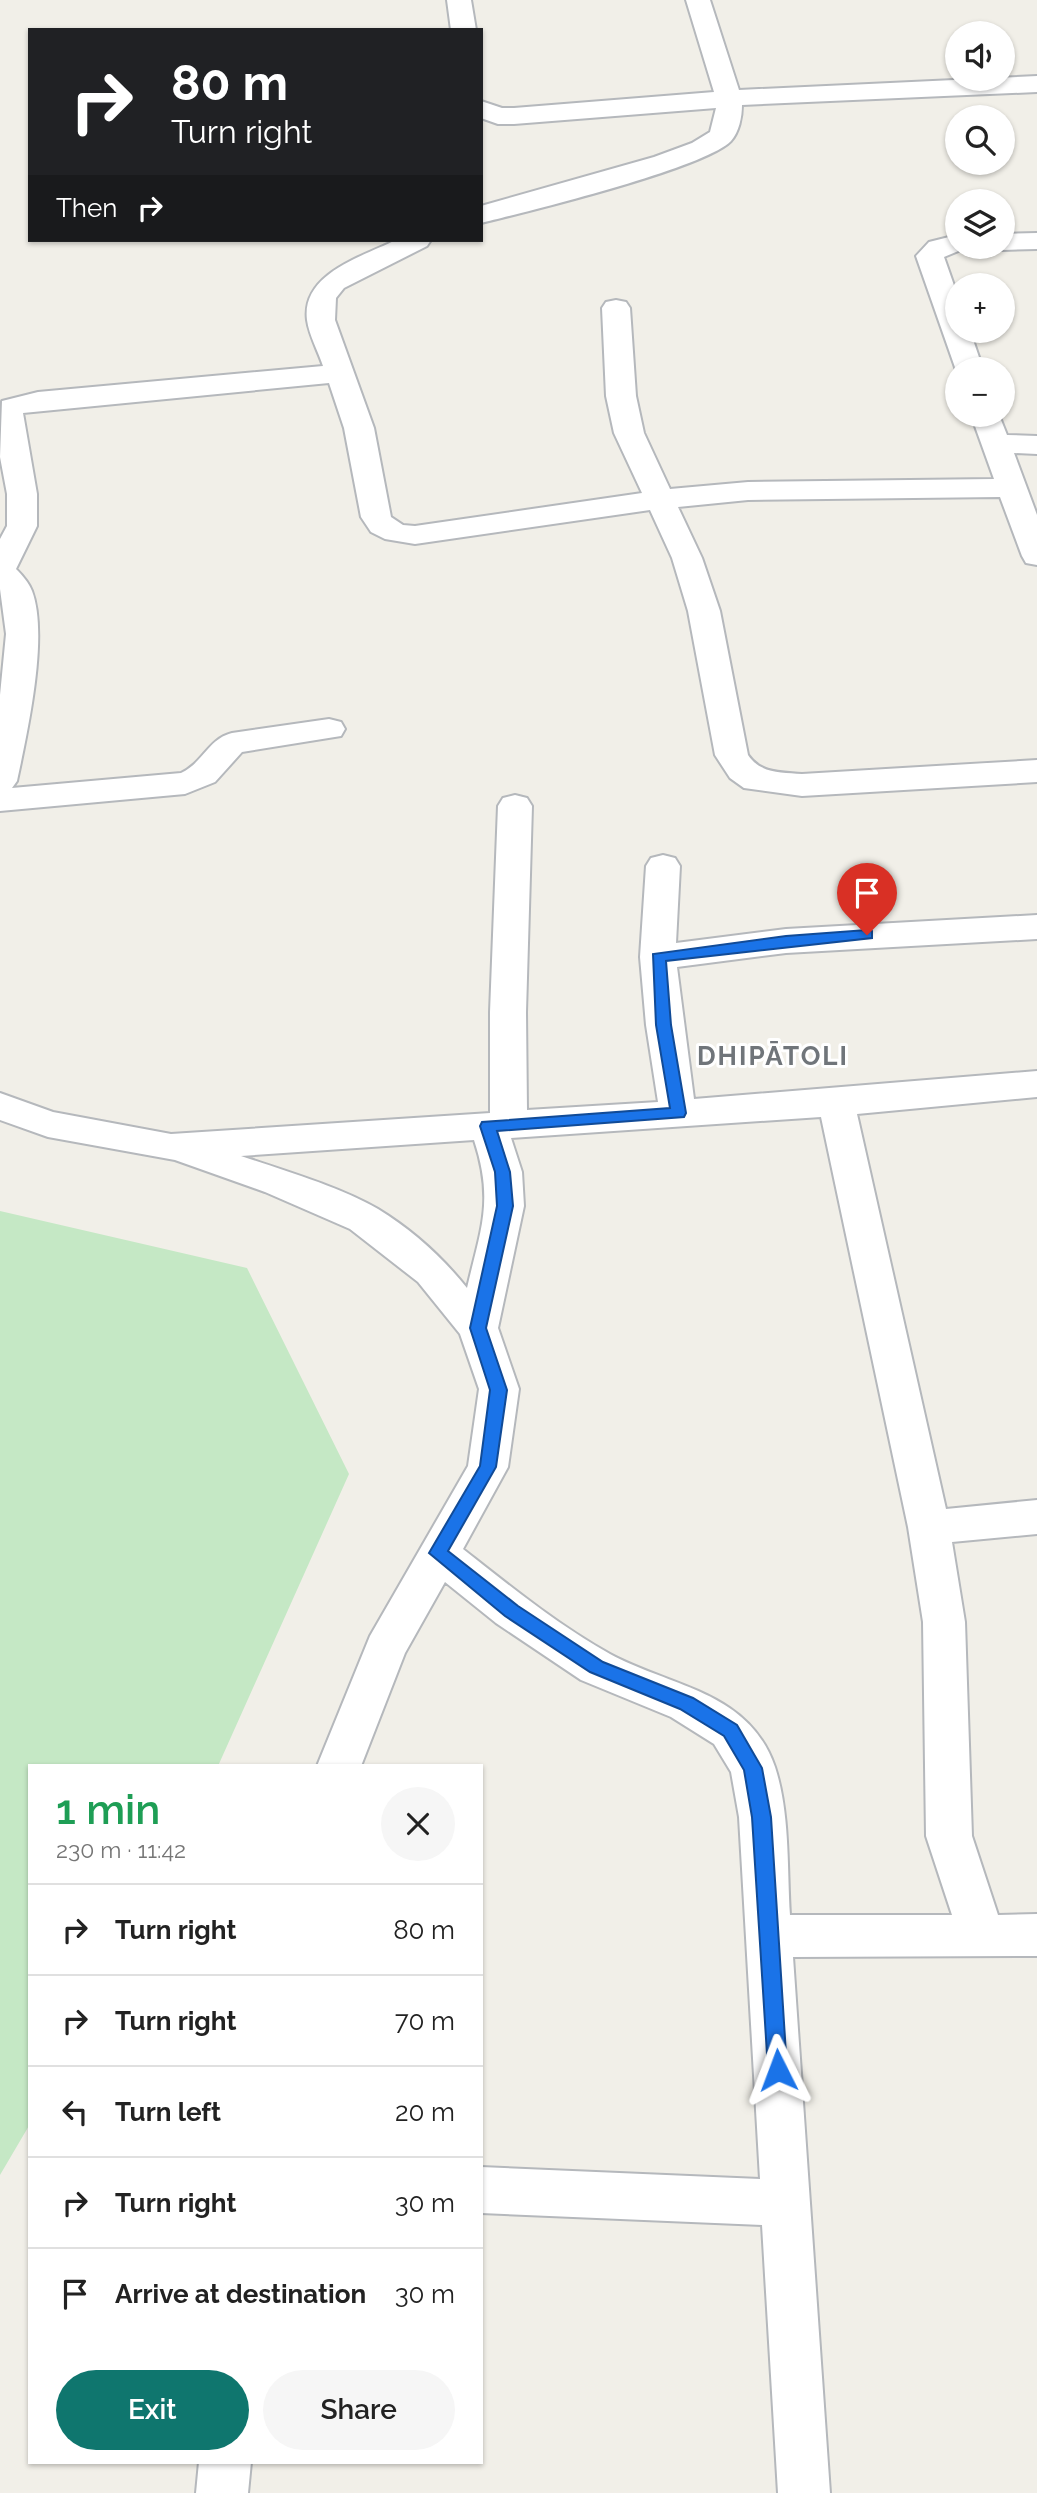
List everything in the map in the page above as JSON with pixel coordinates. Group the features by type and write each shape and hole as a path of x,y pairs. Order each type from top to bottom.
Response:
{"street":[{"path":"459,0 464,28"},
{"path":"483,214 663,163 701,149 721,136 729,117 729,99 698,0"},
{"path":"483,110 498,116 514,116 729,99 1037,84"},
{"path":"1015,242 1037,241"},
{"path":"413,242 334,282 322,298 321,320 359,428 376,517 382,527 396,533 415,535 662,499 748,491 1010,488"},
{"path":"945,244 934,249 930,257 966,357"},
{"path":"617,308 621,396 629,433 662,499 687,558 704,611 732,755 742,769 756,780 802,785 1037,771"},
{"path":"0,781 11,736 22,619 16,588 0,570 22,526 22,494 8,422 12,407 37,401 339,373"},
{"path":"990,427 1037,556"},
{"path":"996,444 1037,445"},
{"path":"0,800 185,783 201,779 213,770 221,751 232,743 329,729"},
{"path":"478,1328 505,1206 499,1125 508,1012 515,806"},
{"path":"663,866 658,957 664,1025 678,1113"},
{"path":"658,957 786,941 1037,927"},
{"path":"171,1147 836,1103 1037,1084"},
{"path":"836,1103 929,1527 944,1622 948,1836 982,1936"},
{"path":"0,1106 48,1124 171,1147 278,1182 363,1219 432,1272 478,1328 499,1390 488,1467 385,1648 340,1764"},
{"path":"929,1527 1037,1517"},
{"path":"438,1553 512,1611 596,1667 686,1704 730,1731 753,1768 761,1817 804,2493"},
{"path":"769,1936 982,1936 1036,1943"},
{"path":"483,2190 786,2203"},
{"path":"222,2493 225,2464"}],"green space":[{"path":"0,1211 247,1268 349,1474 219,1764 28,1764 28,2127 0,2175"}],"district":[{"name":"DHIPĀTOLI","path":"773,1056"}],"route":[{"path":"778,2070 761,1817 753,1768 730,1731 686,1704 596,1667 512,1611 438,1553 488,1467 499,1390 478,1328 505,1206 503,1172 488,1126 678,1113 664,1025 658,957 786,941 867,935"}]}
